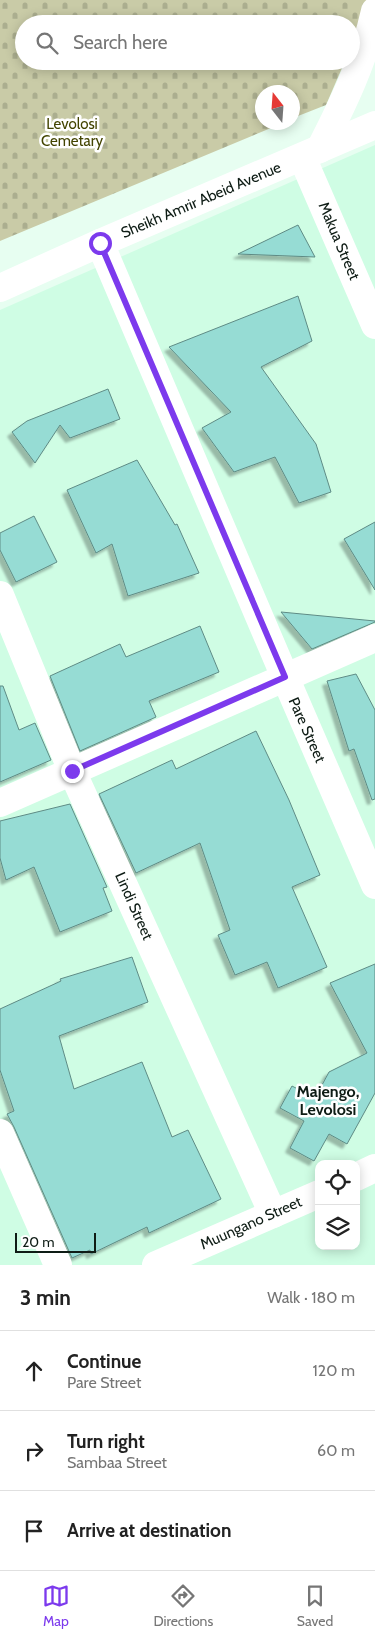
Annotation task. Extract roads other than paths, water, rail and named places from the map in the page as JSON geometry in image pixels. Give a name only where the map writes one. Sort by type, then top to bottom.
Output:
[{"type":"street","points":[[360,63],[375,11]]},
{"type":"street","points":[[311,153],[345,100],[357,70]]},
{"type":"street","name":"Sheikh Amrir Abeid Avenue","points":[[0,288],[375,125]]},
{"type":"street","name":"Makua Street","points":[[311,153],[375,325]]},
{"type":"street","name":"Pare Street","points":[[100,243],[375,884]]},
{"type":"street","name":"Lindi Street","points":[[0,595],[72,771],[273,1214]]},
{"type":"street","points":[[0,803],[375,638]]},
{"type":"street","points":[[0,1133],[58,1265]]},
{"type":"street","points":[[360,1175],[375,1168]]},
{"type":"street","name":"Muungano Street","points":[[171,1262],[315,1196]]},
{"type":"district","name":"Majengo, Levolosi","points":[[328,1100]]},
{"type":"park label","name":"Levolosi Cemetary","points":[[72,132]]}]
